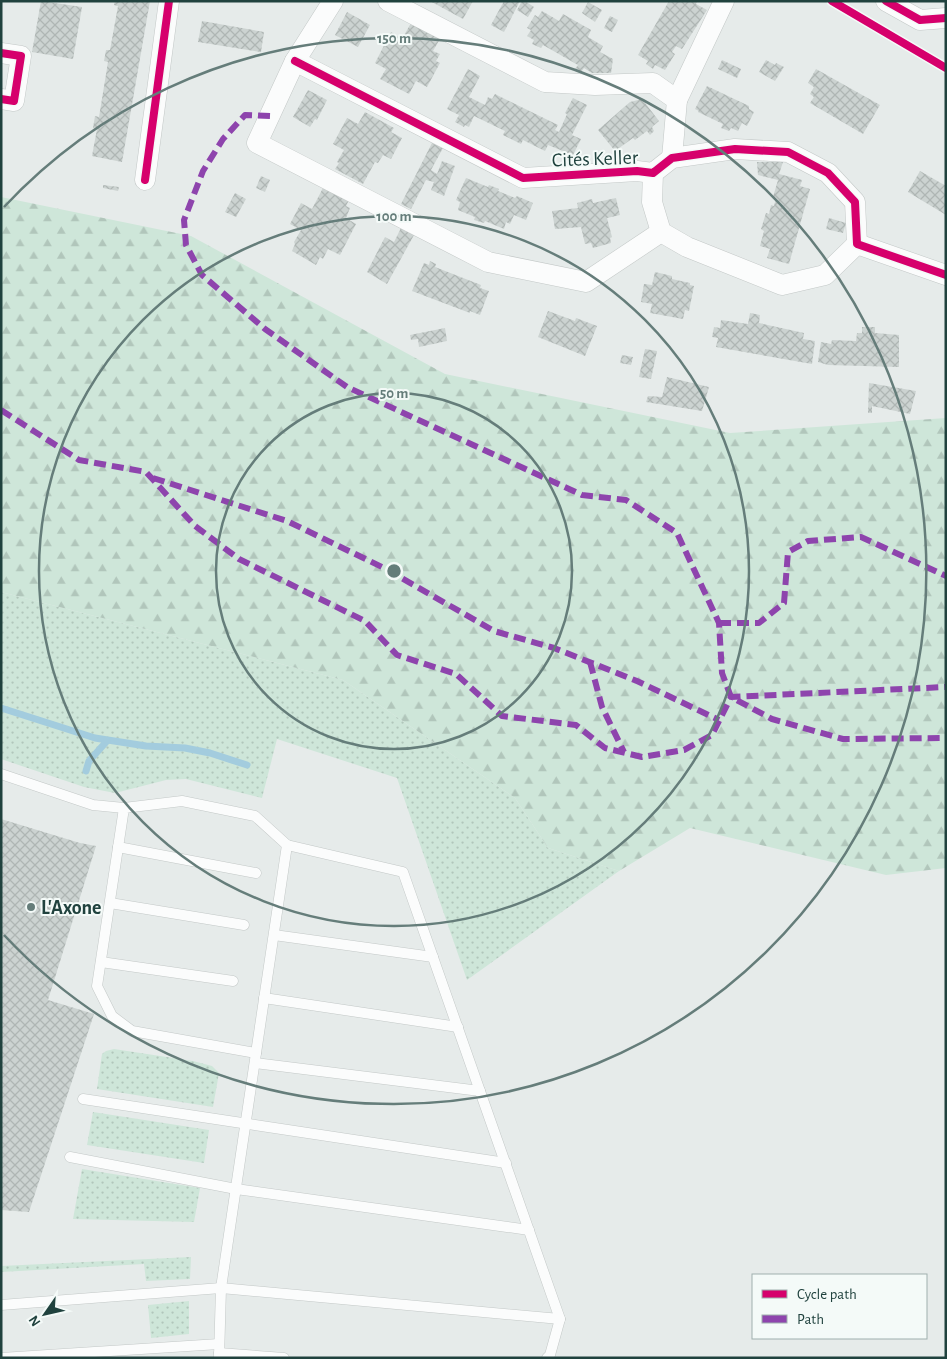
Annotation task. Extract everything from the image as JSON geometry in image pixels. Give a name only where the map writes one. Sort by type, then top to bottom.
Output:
[{"type":"street","points":[[145,180],[169,1]]},
{"type":"street","points":[[333,1],[295,61],[257,143],[488,262],[586,282],[661,232],[687,247],[782,285],[825,275],[857,244],[855,202],[828,173],[788,152],[735,149],[672,158],[677,100],[724,1]]},
{"type":"street","points":[[388,1],[545,82],[595,85],[653,84],[677,100]]},
{"type":"street","points":[[886,1],[920,20],[946,18]]},
{"type":"street","points":[[1,53],[21,56],[14,101],[1,99]]},
{"type":"street","name":"Cités Keller","points":[[295,61],[523,178],[637,171],[653,173],[672,158]]},
{"type":"street","name":"Cités Keller","points":[[653,173],[652,202],[661,232]]},
{"type":"street","points":[[857,244],[946,275]]},
{"type":"lane","points":[[1,774],[93,805],[124,808],[182,801],[255,816],[287,844],[403,872],[560,1319],[550,1355],[547,1358]]},
{"type":"lane","points":[[124,808],[97,986],[112,1016],[132,1031],[256,1058],[480,1091]]},
{"type":"lane","points":[[219,1352],[221,1288],[287,844]]},
{"type":"lane","points":[[118,847],[256,873]]},
{"type":"lane","points":[[110,903],[244,925]]},
{"type":"lane","points":[[274,935],[433,956]]},
{"type":"lane","points":[[101,962],[233,981]]},
{"type":"lane","points":[[264,998],[458,1027]]},
{"type":"lane","points":[[83,1099],[506,1163]]},
{"type":"lane","points":[[70,1157],[236,1188],[529,1230]]},
{"type":"lane","points":[[1,1305],[221,1288],[560,1319]]},
{"type":"lane","points":[[1,1358],[219,1352],[284,1358]]},
{"type":"green space","points":[[1,197],[191,236],[445,374],[730,433],[946,418],[946,868],[886,875],[690,828],[619,871],[548,848],[515,798],[343,680],[1,592]]},
{"type":"green space","points":[[1,592],[343,680],[515,798],[548,848],[619,871],[467,980],[397,778],[277,739],[262,798],[186,779],[166,780],[115,793],[84,787],[1,759]]},
{"type":"green space","points":[[114,1049],[193,1061],[212,1066],[219,1073],[213,1107],[97,1089],[102,1054]]},
{"type":"green space","points":[[93,1112],[209,1130],[204,1163],[87,1145]]},
{"type":"green space","points":[[82,1169],[200,1188],[194,1222],[73,1219]]},
{"type":"green space","points":[[191,1257],[190,1279],[146,1281],[144,1264],[1,1272],[1,1266]]},
{"type":"green space","points":[[189,1301],[189,1334],[151,1338],[148,1305]]},
{"type":"building","points":[[41,1],[82,7],[73,59],[32,52]]},
{"type":"building","points":[[115,1],[150,1],[122,162],[92,156],[97,129],[93,128],[95,116],[99,117],[108,62],[104,61],[106,50],[110,50],[118,6],[114,5]]},
{"type":"building","points":[[430,1],[473,1],[463,19]]},
{"type":"building","points":[[504,1],[520,1],[504,32],[491,25]]},
{"type":"building","points":[[522,1],[534,7],[528,17],[517,10]]},
{"type":"building","points":[[669,1],[697,1],[696,4],[707,10],[682,49],[676,46],[672,52],[675,54],[665,70],[655,65],[653,69],[646,64],[648,61],[638,55]]},
{"type":"building","points":[[588,2],[602,10],[595,22],[582,13]]},
{"type":"building","points":[[542,11],[559,21],[563,14],[591,30],[588,37],[603,46],[600,52],[613,59],[611,73],[592,73],[584,68],[581,72],[575,69],[578,65],[543,45],[541,48],[532,44],[534,40],[527,36],[531,30],[527,28],[535,15],[538,17]]},
{"type":"building","points":[[347,12],[370,25],[358,47],[335,35]]},
{"type":"building","points":[[610,16],[618,20],[612,32],[604,28]]},
{"type":"building","points":[[202,21],[264,32],[261,52],[198,42]]},
{"type":"building","points":[[411,23],[440,39],[433,51],[440,54],[436,61],[440,63],[427,87],[416,81],[409,94],[380,79],[386,69],[375,63],[391,32],[402,39]]},
{"type":"building","points":[[722,60],[741,69],[737,78],[718,69]]},
{"type":"building","points":[[766,60],[784,67],[775,81],[759,72]]},
{"type":"building","points":[[468,69],[480,76],[469,97],[485,105],[488,97],[492,99],[495,94],[558,125],[555,130],[559,132],[567,114],[565,113],[573,98],[587,105],[572,135],[581,139],[573,155],[548,145],[545,151],[523,140],[521,144],[503,135],[505,131],[474,116],[469,127],[465,125],[464,127],[455,122],[459,115],[447,109]]},
{"type":"building","points":[[816,69],[880,105],[863,134],[810,103],[814,97],[810,94],[814,87],[808,83]]},
{"type":"building","points":[[707,86],[749,106],[749,109],[754,112],[747,126],[742,123],[738,131],[731,128],[729,131],[721,128],[723,124],[695,109]]},
{"type":"building","points":[[308,90],[327,100],[317,120],[315,119],[310,127],[293,117]]},
{"type":"building","points":[[642,99],[659,121],[652,127],[654,131],[650,135],[647,131],[635,140],[633,138],[615,151],[598,130],[630,102]]},
{"type":"building","points":[[365,112],[394,128],[391,132],[402,138],[391,159],[383,155],[378,163],[375,162],[363,184],[335,169],[344,150],[333,144],[347,118],[358,124]]},
{"type":"building","points":[[432,143],[443,148],[431,170],[437,174],[442,161],[455,166],[444,196],[431,190],[434,182],[426,180],[411,209],[401,204]]},
{"type":"building","points":[[757,162],[783,162],[779,174],[802,180],[800,186],[810,189],[789,264],[767,258],[770,249],[760,246],[764,231],[761,229],[766,213],[769,214],[771,205],[774,206],[776,198],[773,197],[778,180],[758,175]]},
{"type":"building","points":[[920,171],[946,186],[946,215],[908,192]]},
{"type":"building","points":[[261,176],[270,180],[265,192],[256,188]]},
{"type":"building","points":[[466,178],[488,187],[489,185],[499,189],[498,191],[515,198],[517,196],[533,203],[526,220],[514,215],[510,224],[506,222],[504,229],[485,221],[484,223],[474,220],[475,217],[458,210],[460,202],[456,200]]},
{"type":"building","points":[[103,185],[119,187],[118,191],[103,188]]},
{"type":"building","points":[[324,186],[349,200],[346,206],[350,208],[346,218],[356,224],[340,255],[328,249],[323,259],[320,257],[316,265],[292,251],[294,242],[301,230],[290,224],[301,203],[312,209]]},
{"type":"building","points":[[235,193],[246,199],[236,217],[225,212]]},
{"type":"building","points":[[616,198],[620,215],[607,218],[612,237],[610,238],[611,243],[593,248],[591,243],[585,244],[581,227],[555,229],[552,211],[578,208],[577,203],[592,199],[593,203]]},
{"type":"building","points":[[829,218],[846,223],[843,233],[826,229]]},
{"type":"building","points":[[401,228],[414,235],[387,284],[367,272],[385,237],[394,242]]},
{"type":"building","points":[[430,261],[436,264],[435,267],[481,285],[480,288],[489,291],[480,315],[412,291],[424,263],[429,265]]},
{"type":"building","points":[[655,272],[672,276],[672,279],[690,283],[690,285],[694,286],[689,311],[685,310],[683,319],[650,313],[652,304],[641,302],[644,284],[652,285]]},
{"type":"building","points":[[548,311],[575,321],[576,318],[597,326],[585,356],[538,337]]},
{"type":"building","points":[[750,313],[760,315],[759,323],[804,333],[803,339],[815,341],[812,364],[716,347],[718,338],[712,337],[714,327],[720,328],[721,320],[748,324]]},
{"type":"building","points":[[862,327],[875,327],[875,333],[899,335],[899,367],[828,365],[818,362],[821,342],[831,344],[832,340],[856,341],[857,333],[862,333]]},
{"type":"building","points":[[445,328],[447,341],[419,347],[418,339],[411,340],[410,335]]},
{"type":"building","points":[[645,349],[657,351],[651,379],[639,377]]},
{"type":"building","points":[[622,355],[633,357],[631,365],[620,363]]},
{"type":"building","points":[[667,377],[709,387],[702,411],[646,402],[648,396],[662,397]]},
{"type":"building","points":[[869,383],[916,391],[910,414],[872,406],[872,413],[868,413]]},
{"type":"building","points":[[1,819],[96,846],[48,1000],[94,1014],[29,1212],[1,1210]]},
{"type":"waterway","points":[[1,708],[95,738],[146,746],[185,748],[210,753],[247,765]]},
{"type":"waterway","points":[[86,771],[89,761],[107,741]]},
{"type":"marked path","points":[[270,116],[245,115],[223,139],[203,171],[184,220],[186,245],[202,275],[265,329],[347,387],[582,495],[626,500],[677,533],[719,623],[722,673],[731,697],[772,719],[843,739],[946,738]]},
{"type":"marked path","points":[[1,410],[79,460],[146,472],[195,526],[239,559],[365,621],[397,655],[456,674],[502,716],[576,725],[605,748],[642,757],[684,750],[712,735],[731,697],[946,687]]},
{"type":"marked path","points":[[153,478],[287,521],[384,568],[494,631],[554,648],[637,681],[719,720]]},
{"type":"marked path","points":[[719,623],[759,623],[784,603],[788,552],[808,541],[861,537],[946,576]]},
{"type":"marked path","points":[[590,662],[602,707],[624,752]]},
{"type":"cycle path","points":[[145,180],[169,1]]},
{"type":"cycle path","points":[[832,1],[946,68]]},
{"type":"cycle path","points":[[886,1],[920,20],[946,18]]},
{"type":"cycle path","points":[[1,53],[21,56],[14,101],[1,99]]},
{"type":"cycle path","points":[[295,61],[523,178],[637,171],[653,173],[672,158],[735,149],[788,152],[828,173],[855,202],[857,244],[946,275]]},
{"type":"place","name":"L'Axone","points":[[31,907]]}]
